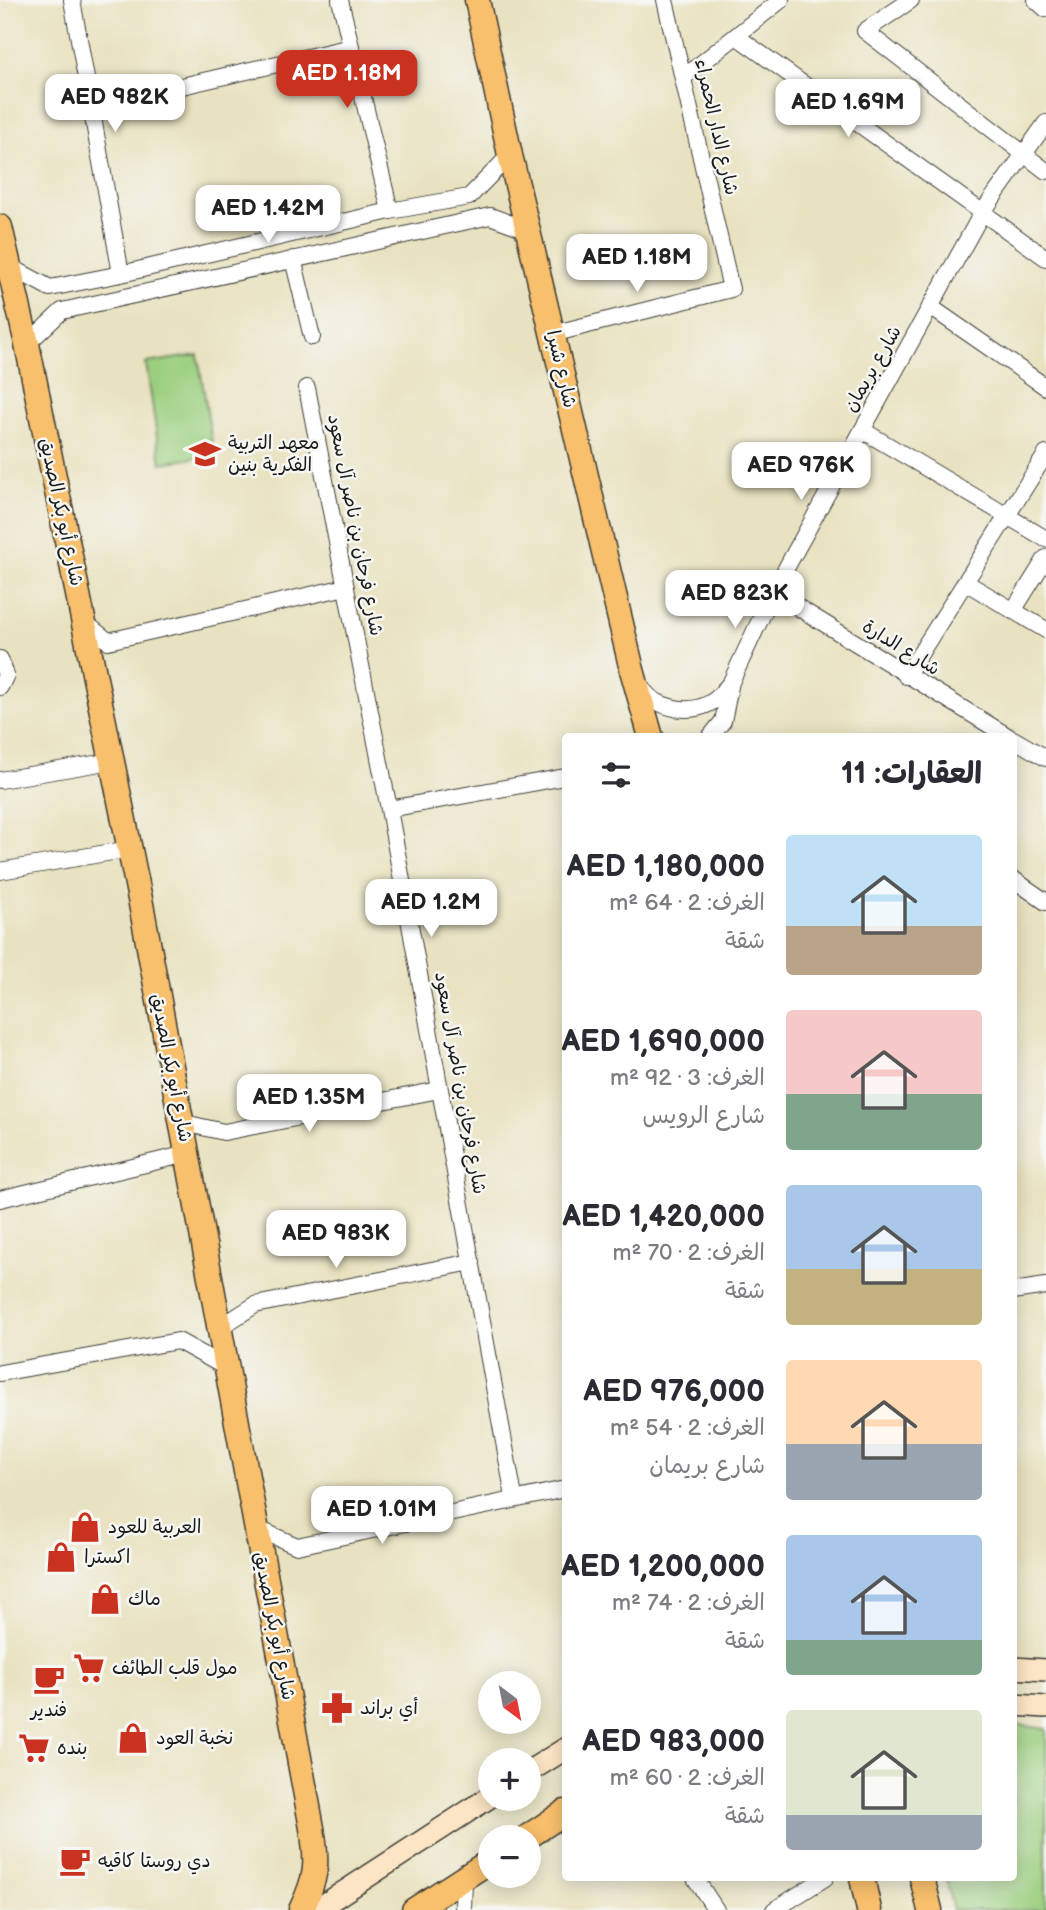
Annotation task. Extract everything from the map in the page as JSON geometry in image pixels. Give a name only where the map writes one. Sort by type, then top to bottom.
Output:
[{"type":"main road","name":"شارع شبرا","points":[[477,0],[552,334],[632,670],[650,733]]},
{"type":"main road","name":"شارع أبو بكر الصديق","points":[[2,244],[27,344],[130,849],[317,1858],[315,1881],[301,1910]]},
{"type":"main road","points":[[1017,1668],[1046,1670]]},
{"type":"main road","points":[[1017,1705],[1046,1707]]},
{"type":"main road","points":[[541,1764],[562,1750]]},
{"type":"main road","points":[[316,1910],[478,1805]]},
{"type":"main road","points":[[541,1828],[562,1814]]},
{"type":"main road","points":[[414,1910],[478,1869]]},
{"type":"main road","points":[[863,1881],[869,1910]]},
{"type":"main road","points":[[923,1881],[930,1910]]},
{"type":"street","points":[[72,0],[121,274]]},
{"type":"street","points":[[340,0],[390,211]]},
{"type":"street","name":"شارع الدار الحمراء","points":[[552,334],[731,289],[665,0]]},
{"type":"street","points":[[683,78],[781,0]]},
{"type":"street","points":[[911,0],[865,31],[1046,171]]},
{"type":"street","points":[[1036,0],[1046,9]]},
{"type":"street","points":[[736,36],[1046,258]]},
{"type":"street","points":[[91,107],[351,47]]},
{"type":"street","name":"شارع بريمان","points":[[731,682],[773,592],[982,213],[1046,123]]},
{"type":"street","points":[[2,244],[50,288],[390,211],[469,197],[510,155]]},
{"type":"street","points":[[27,344],[62,311],[490,216],[528,230]]},
{"type":"street","points":[[293,259],[312,337]]},
{"type":"street","points":[[932,308],[1046,387]]},
{"type":"street","name":"شارع فرحان بن ناصر آل سعود","points":[[307,388],[389,809],[513,1497]]},
{"type":"street","points":[[862,430],[1046,539]]},
{"type":"street","points":[[906,676],[1046,454]]},
{"type":"street","points":[[1013,611],[1046,558]]},
{"type":"street","points":[[965,582],[1046,630]]},
{"type":"street","points":[[83,621],[108,640],[346,587]]},
{"type":"street","name":"شارع الدارة","points":[[773,592],[1003,733]]},
{"type":"street","points":[[0,659],[6,675],[0,687]]},
{"type":"street","points":[[632,670],[644,692],[665,707],[690,710],[714,701],[731,682]]},
{"type":"street","points":[[713,733],[723,722],[731,682]]},
{"type":"street","name":"شارع الدارة","points":[[1017,741],[1046,758]]},
{"type":"street","points":[[0,780],[112,761]]},
{"type":"street","points":[[389,809],[562,777]]},
{"type":"street","points":[[0,872],[130,849]]},
{"type":"street","points":[[1017,882],[1046,902]]},
{"type":"street","points":[[180,1122],[224,1132],[439,1090]]},
{"type":"street","points":[[0,1199],[187,1154]]},
{"type":"street","points":[[219,1328],[255,1305],[472,1262]]},
{"type":"street","points":[[1017,1290],[1046,1286]]},
{"type":"street","points":[[0,1373],[178,1340],[227,1368]]},
{"type":"street","points":[[256,1528],[298,1546],[513,1497],[562,1489]]},
{"type":"street","points":[[463,1910],[464,1878]]},
{"type":"street","points":[[697,1881],[716,1910]]},
{"type":"street","points":[[774,1910],[820,1881]]},
{"type":"green space","points":[[198,355],[214,455],[161,463],[146,363]]},
{"type":"green space","points":[[1017,1725],[1046,1729],[1046,1910],[953,1910],[947,1881],[1017,1881]]},
{"type":"place","name":"معهد التربية الفكرية بنين","points":[[205,454]]},
{"type":"place","name":"العربية للعود","points":[[85,1527]]},
{"type":"place","name":"اكسترا","points":[[61,1557]]},
{"type":"place","name":"ماك","points":[[105,1599]]},
{"type":"place","name":"مول قلب الطائف","points":[[89,1668]]},
{"type":"place","name":"فندير","points":[[49,1679]]},
{"type":"place","name":"أي براند","points":[[337,1708]]},
{"type":"place","name":"نخبة العود","points":[[133,1738]]},
{"type":"place","name":"بنده","points":[[34,1748]]},
{"type":"place","name":"دي روستا كاقيه","points":[[75,1861]]}]
